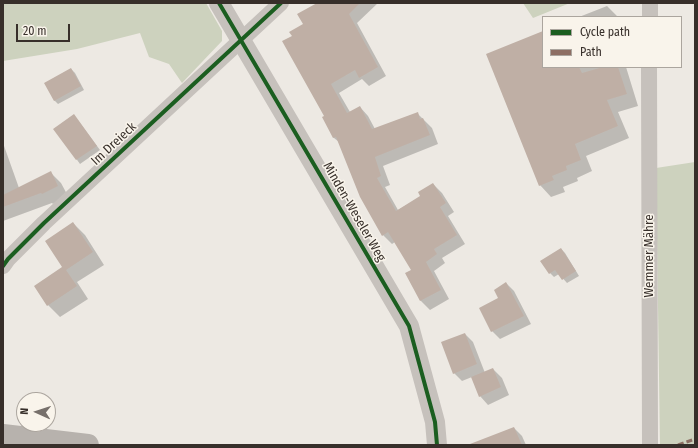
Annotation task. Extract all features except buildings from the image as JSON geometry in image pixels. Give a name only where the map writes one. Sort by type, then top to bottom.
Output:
[{"type":"main road","points":[[3,435],[88,445]]},
{"type":"street","name":"Minden-Weseler Weg","points":[[220,3],[409,326],[436,422],[437,445]]},
{"type":"street","name":"Im Dreieck","points":[[3,266],[44,222],[281,3]]},
{"type":"street","points":[[650,3],[650,16]]},
{"type":"street","name":"Wemmer Mähre","points":[[649,68],[650,445]]},
{"type":"green space","points":[[3,3],[206,3],[222,31],[222,41],[182,83],[169,64],[149,57],[140,33],[77,49],[3,61]]},
{"type":"green space","points":[[523,3],[570,3],[533,18]]},
{"type":"green space","points":[[695,162],[695,445],[660,445],[656,168]]},
{"type":"marked path","points":[[678,445],[695,439]]},
{"type":"cycle path","points":[[219,3],[409,326],[435,422],[437,445]]},
{"type":"cycle path","points":[[3,266],[8,259],[44,223],[281,3]]}]
